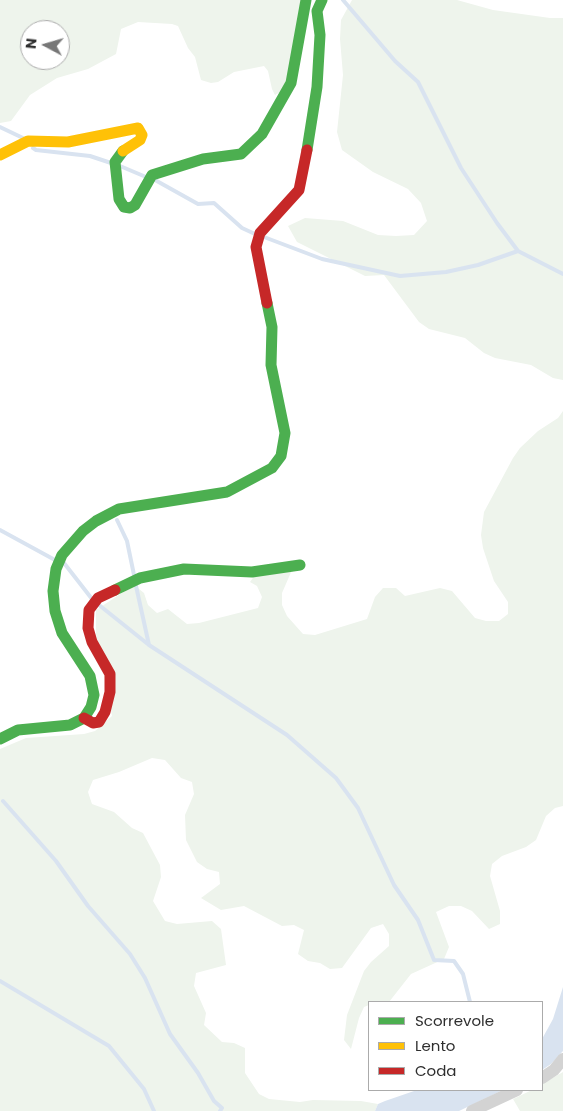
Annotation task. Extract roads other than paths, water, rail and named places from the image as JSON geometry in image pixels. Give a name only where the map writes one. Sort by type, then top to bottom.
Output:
[{"type":"main road","points":[[0,155],[31,140],[68,142],[138,128],[142,132],[140,140],[119,154],[115,162],[119,199],[124,206],[130,208],[136,205],[152,175],[202,159],[230,157],[240,154],[262,134],[291,83],[306,0]]},
{"type":"main road","points":[[0,739],[18,730],[70,725],[84,718],[91,707],[94,695],[90,676],[62,633],[55,612],[53,591],[56,569],[62,555],[83,530],[96,521],[119,510],[227,492],[272,468],[281,456],[285,433],[272,365],[272,327],[256,247],[260,233],[299,190],[304,173],[317,87],[320,35],[317,11],[322,0]]},
{"type":"main road","points":[[84,718],[93,724],[99,722],[105,712],[110,692],[110,674],[92,642],[88,628],[89,610],[98,598],[140,578],[184,569],[252,572],[300,565]]},
{"type":"street","points":[[543,1077],[554,1070],[563,1059]]},
{"type":"street","points":[[472,1111],[515,1091]]},
{"type":"waterway","points":[[343,0],[395,61],[418,82],[461,168],[518,251],[563,274]]},
{"type":"waterway","points":[[0,127],[23,138]]},
{"type":"waterway","points":[[33,148],[36,150],[90,156],[111,163]]},
{"type":"waterway","points":[[120,166],[146,177]]},
{"type":"waterway","points":[[155,180],[198,204],[214,203],[242,228],[255,234]]},
{"type":"waterway","points":[[264,237],[322,259],[400,276],[446,272],[478,265],[518,251]]},
{"type":"waterway","points":[[117,520],[127,541],[134,575]]},
{"type":"waterway","points":[[0,530],[55,560]]},
{"type":"waterway","points":[[64,563],[92,599]]},
{"type":"waterway","points":[[136,586],[149,645]]},
{"type":"waterway","points":[[99,605],[149,645],[287,735],[336,778],[358,808],[394,885],[418,920],[434,960],[454,961],[463,974],[470,1001]]},
{"type":"waterway","points":[[3,801],[56,861],[88,906],[130,954],[145,978],[170,1034],[198,1073],[214,1101],[222,1108],[220,1111]]},
{"type":"waterway","points":[[0,981],[109,1046],[144,1089],[154,1111]]}]
